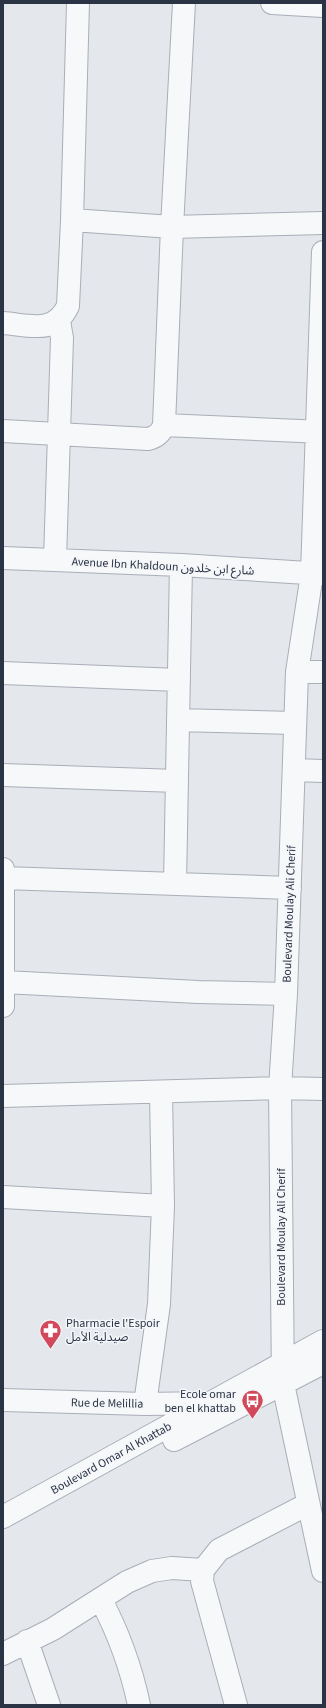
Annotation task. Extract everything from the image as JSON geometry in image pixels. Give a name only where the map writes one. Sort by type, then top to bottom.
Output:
[{"type":"street","points":[[3,323],[43,326],[52,325],[59,321],[68,306],[78,3]]},
{"type":"street","points":[[3,431],[148,439],[159,435],[164,425],[172,227],[184,3]]},
{"type":"street","points":[[272,3],[323,6]]},
{"type":"street","points":[[72,220],[172,227],[323,223]]},
{"type":"street","name":"Boulevard Moulay Ali Cherif","points":[[321,1558],[308,1504],[282,1374],[280,1088],[286,994],[297,672],[317,574],[323,252]]},
{"type":"street","points":[[55,560],[62,338],[59,321]]},
{"type":"street","points":[[164,425],[320,432]]},
{"type":"street","name":"Avenue Ibn Khaldoun شارع ابن خلدون","points":[[3,558],[181,565],[317,574]]},
{"type":"street","points":[[175,884],[181,565]]},
{"type":"street","points":[[297,672],[323,672]]},
{"type":"street","points":[[3,673],[179,680]]},
{"type":"street","points":[[178,720],[295,723]]},
{"type":"street","points":[[294,770],[323,771]]},
{"type":"street","points":[[3,775],[177,781]]},
{"type":"street","points":[[3,1006],[4,874],[175,884],[290,888]]},
{"type":"street","points":[[4,982],[198,992],[286,994]]},
{"type":"street","points":[[3,1096],[280,1088],[323,1089]]},
{"type":"street","points":[[145,1404],[159,1304],[163,1206],[161,1092]]},
{"type":"street","points":[[3,1197],[163,1206]]},
{"type":"street","name":"Boulevard Omar Al Khattab","points":[[3,1533],[282,1374],[323,1341]]},
{"type":"street","name":"Boulevard Omar Al Khattab","points":[[3,1518],[212,1403],[282,1374],[323,1363]]},
{"type":"street","name":"Rue de Melillia","points":[[3,1400],[145,1404],[212,1403]]},
{"type":"street","points":[[236,1705],[202,1581],[203,1570],[220,1550],[308,1504]]},
{"type":"street","points":[[3,1654],[52,1629],[101,1600],[127,1582],[152,1571],[172,1568],[203,1570]]},
{"type":"street","points":[[101,1600],[115,1626],[132,1673],[139,1705]]},
{"type":"street","points":[[27,1641],[49,1705]]},
{"type":"place","name":"Pharmacie l'Espoir صيدلية الأمل","points":[[51,1350]]},
{"type":"place","name":"Ecole omar ben el khattab","points":[[252,1420]]}]
